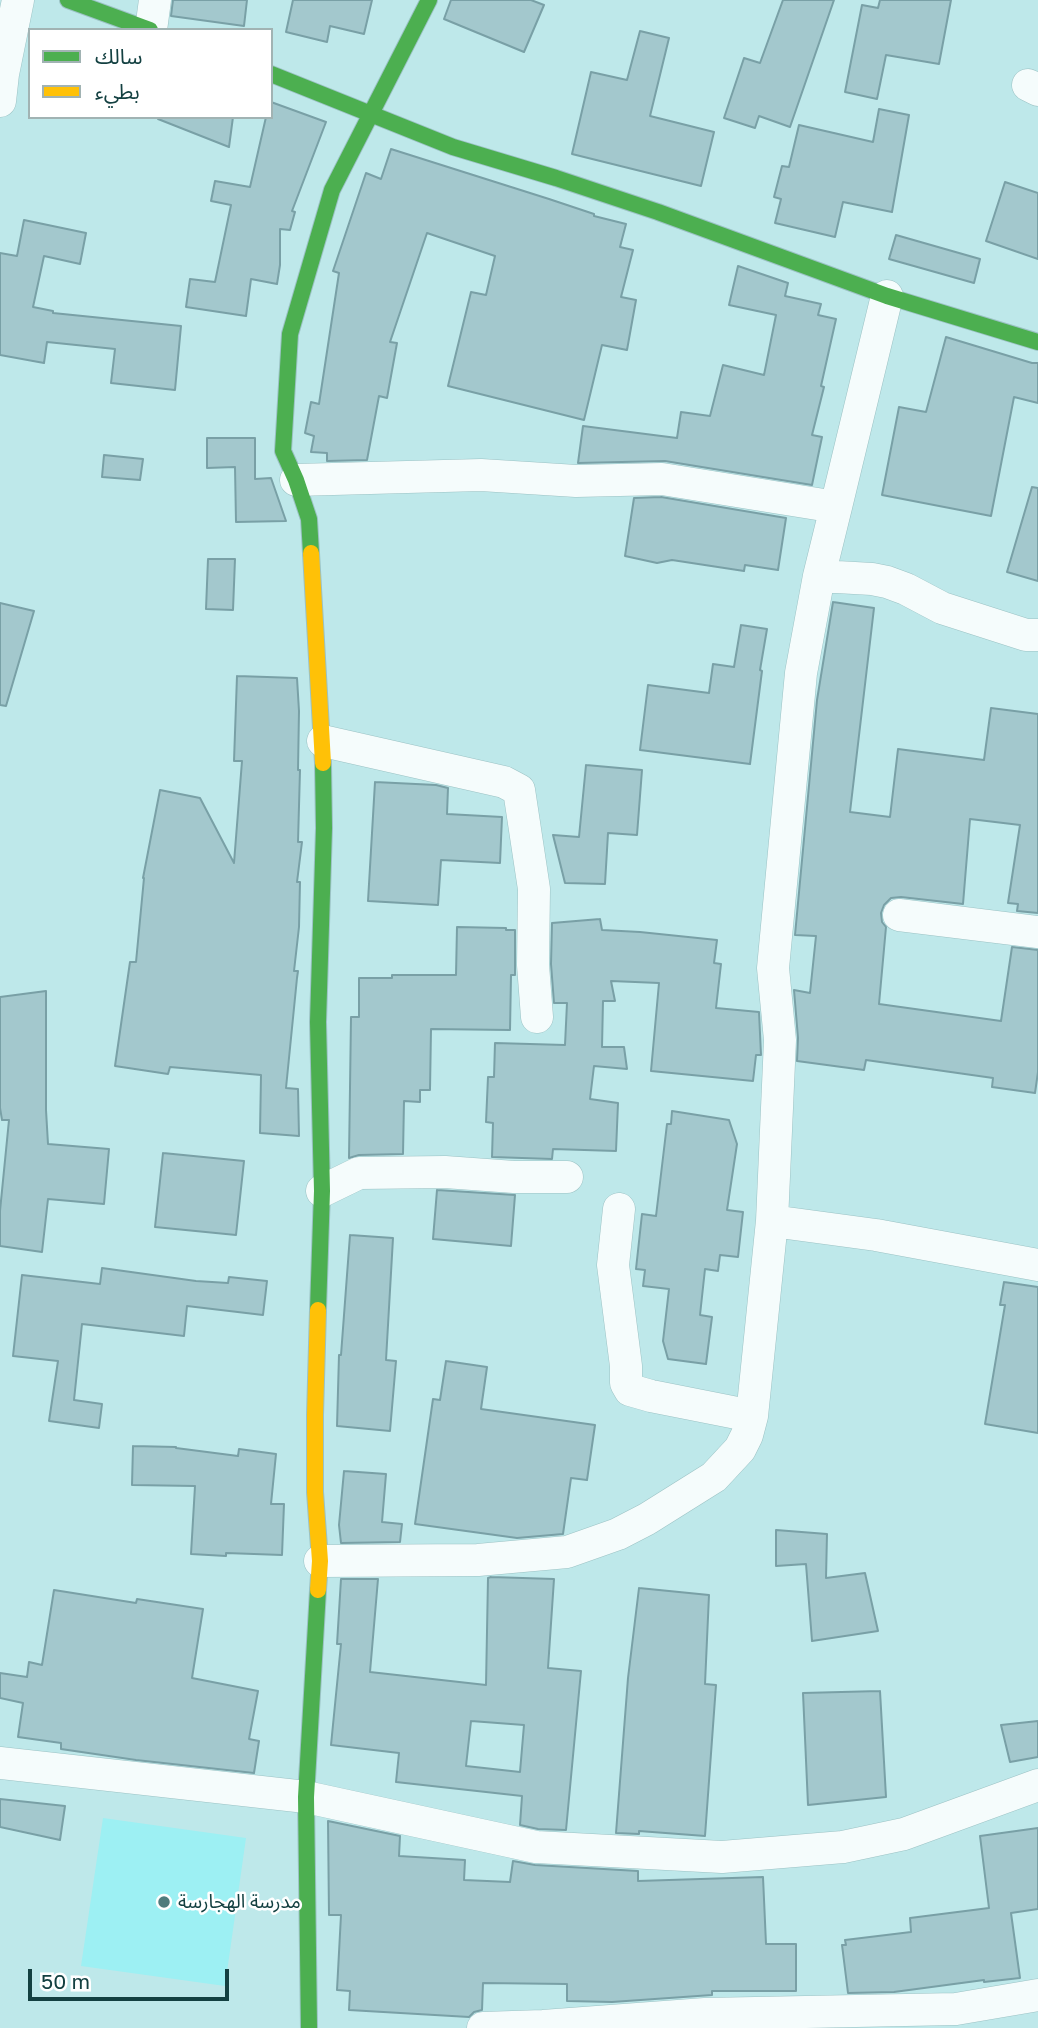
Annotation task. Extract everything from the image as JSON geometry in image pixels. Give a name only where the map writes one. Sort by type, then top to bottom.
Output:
[{"type":"street","points":[[0,101],[18,0]]},
{"type":"street","points":[[68,0],[145,28]]},
{"type":"street","points":[[151,28],[155,0]]},
{"type":"street","points":[[309,2028],[306,1797],[320,1561],[314,1492],[322,1191],[318,1022],[324,828],[323,741],[309,519],[283,451],[290,334],[332,190],[429,0]]},
{"type":"street","points":[[273,75],[453,147],[658,212],[887,296],[1038,342]]},
{"type":"street","points":[[320,1561],[478,1560],[567,1552],[596,1543],[647,1519],[714,1477],[740,1450],[747,1435],[752,1416],[772,1221],[780,1040],[773,968],[801,673],[819,576],[887,296]]},
{"type":"street","points":[[296,480],[481,475],[576,481],[662,479],[836,507]]},
{"type":"street","points":[[819,576],[887,582],[942,608],[1026,635],[1038,635]]},
{"type":"street","points":[[323,741],[505,782],[519,790],[534,890],[533,965],[537,1017]]},
{"type":"street","points":[[899,915],[1038,932]]},
{"type":"street","points":[[322,1191],[359,1173],[445,1172],[514,1177],[567,1177]]},
{"type":"street","points":[[619,1209],[613,1265],[626,1383],[630,1390],[752,1416]]},
{"type":"street","points":[[772,1221],[876,1235],[1038,1265]]},
{"type":"street","points":[[0,1763],[306,1797],[536,1847],[722,1857],[843,1847],[904,1834],[1038,1785]]},
{"type":"street","points":[[483,2028],[956,2009],[1038,1995]]},
{"type":"shaded area","name":"مدرسة الهجارسة","points":[[103,1818],[246,1838],[225,1986],[81,1966]]},
{"type":"building","points":[[173,0],[247,0],[244,26],[171,16]]},
{"type":"building","points":[[293,0],[372,0],[364,34],[330,26],[327,42],[286,32]]},
{"type":"building","points":[[451,0],[531,0],[544,5],[524,52],[444,19]]},
{"type":"building","points":[[783,0],[834,0],[790,127],[759,116],[755,128],[724,118],[744,58],[760,63]]},
{"type":"building","points":[[880,0],[951,0],[939,64],[886,55],[877,99],[845,92],[862,5],[878,8]]},
{"type":"building","points":[[640,31],[669,38],[650,116],[714,132],[701,186],[572,154],[591,72],[627,80]]},
{"type":"building","points":[[273,103],[326,122],[292,211],[295,212],[290,230],[280,229],[277,284],[251,279],[246,316],[186,307],[190,279],[215,282],[231,205],[211,201],[215,181],[250,187],[266,119],[273,119]]},
{"type":"building","points":[[879,109],[909,115],[892,212],[843,202],[835,237],[775,223],[781,199],[774,197],[782,166],[789,167],[799,125],[873,142]]},
{"type":"building","points":[[158,119],[233,119],[229,147]]},
{"type":"building","points":[[391,149],[594,216],[626,224],[620,247],[633,250],[621,297],[636,300],[627,350],[602,345],[584,420],[448,386],[471,292],[486,295],[495,256],[427,233],[390,342],[397,343],[387,398],[379,396],[367,460],[327,461],[327,453],[311,452],[314,436],[305,433],[311,402],[319,404],[339,273],[333,271],[366,173],[381,179]]},
{"type":"building","points":[[1005,182],[1038,193],[1038,259],[986,241]]},
{"type":"building","points":[[24,220],[86,233],[80,264],[44,256],[33,307],[53,313],[181,326],[175,390],[111,383],[115,349],[47,342],[44,363],[0,355],[0,253],[17,256]]},
{"type":"building","points":[[896,235],[980,259],[974,283],[889,259]]},
{"type":"building","points":[[738,266],[788,283],[785,296],[821,304],[818,315],[836,319],[812,435],[822,437],[812,485],[665,461],[578,463],[583,426],[677,438],[681,412],[710,416],[723,365],[764,375],[776,315],[729,305]]},
{"type":"building","points":[[946,337],[1038,363],[1038,403],[1014,397],[991,516],[882,495],[899,407],[926,412]]},
{"type":"building","points":[[207,438],[255,438],[255,479],[271,478],[286,521],[236,522],[235,467],[207,468]]},
{"type":"building","points":[[104,455],[143,459],[140,480],[102,477]]},
{"type":"building","points":[[1032,487],[1038,488],[1038,581],[1007,572]]},
{"type":"building","points":[[661,497],[786,518],[778,570],[745,565],[744,571],[672,560],[657,563],[625,556],[634,498]]},
{"type":"building","points":[[208,559],[235,559],[233,610],[206,609]]},
{"type":"building","points":[[833,602],[874,608],[850,812],[890,817],[898,749],[984,760],[991,708],[1038,714],[1038,913],[1017,911],[1018,904],[1008,903],[1020,825],[970,819],[963,904],[901,897],[891,898],[884,905],[881,913],[886,927],[879,1004],[1001,1021],[1012,947],[1038,950],[1038,1072],[1035,1093],[992,1087],[993,1078],[866,1060],[864,1070],[797,1061],[794,990],[810,993],[816,936],[795,935],[817,700]]},
{"type":"building","points":[[0,603],[34,611],[6,706],[0,705]]},
{"type":"building","points":[[741,625],[767,629],[750,764],[640,750],[648,685],[709,693],[713,664],[734,667]]},
{"type":"building","points":[[237,676],[297,678],[300,770],[298,842],[302,842],[297,882],[300,882],[299,927],[294,971],[298,971],[286,1088],[298,1089],[299,1136],[260,1133],[261,1075],[170,1067],[168,1074],[115,1066],[130,962],[136,962],[143,878],[160,790],[200,798],[234,863],[242,761],[234,761]]},
{"type":"building","points":[[586,765],[642,770],[637,835],[608,833],[605,884],[565,883],[553,835],[579,837]]},
{"type":"building","points":[[375,782],[448,788],[447,814],[502,817],[500,863],[441,860],[438,905],[368,901]]},
{"type":"building","points":[[600,919],[602,930],[717,940],[714,963],[721,964],[716,1008],[759,1012],[761,1055],[756,1055],[753,1081],[651,1071],[659,983],[611,981],[615,1001],[603,1001],[602,1047],[624,1047],[627,1069],[594,1066],[590,1099],[618,1103],[616,1151],[553,1149],[552,1159],[492,1157],[493,1123],[486,1122],[488,1077],[494,1077],[495,1043],[565,1045],[567,1003],[554,1003],[552,923]]},
{"type":"building","points":[[457,927],[515,930],[515,975],[511,975],[510,1030],[431,1029],[430,1090],[420,1090],[420,1102],[404,1101],[403,1154],[359,1155],[349,1158],[351,1017],[359,1017],[359,978],[456,975]]},
{"type":"building","points":[[46,991],[48,1144],[109,1149],[104,1204],[48,1199],[42,1252],[0,1246],[0,1211],[9,1120],[2,1120],[0,1108],[0,997]]},
{"type":"building","points":[[672,1111],[729,1120],[737,1144],[727,1210],[743,1212],[738,1257],[720,1255],[718,1271],[705,1269],[700,1315],[712,1317],[706,1364],[668,1359],[663,1341],[669,1289],[643,1286],[645,1270],[636,1269],[642,1214],[656,1216],[667,1124],[671,1124]]},
{"type":"building","points":[[163,1153],[244,1161],[236,1235],[155,1227]]},
{"type":"building","points":[[437,1190],[515,1195],[511,1246],[433,1239]]},
{"type":"building","points":[[350,1235],[393,1238],[386,1360],[396,1361],[390,1431],[337,1426],[339,1355]]},
{"type":"building","points":[[102,1268],[196,1281],[228,1283],[229,1277],[267,1281],[263,1315],[187,1306],[184,1336],[82,1324],[74,1400],[102,1404],[99,1428],[49,1421],[58,1361],[13,1356],[22,1275],[100,1284]]},
{"type":"building","points":[[1004,1282],[1038,1287],[1038,1433],[985,1424],[1005,1305],[1000,1305]]},
{"type":"building","points":[[446,1361],[487,1367],[481,1409],[595,1425],[587,1480],[571,1478],[563,1534],[517,1538],[415,1524],[433,1399],[440,1400]]},
{"type":"building","points":[[133,1446],[176,1447],[238,1456],[239,1449],[276,1454],[271,1504],[284,1504],[282,1555],[191,1554],[195,1486],[132,1485]]},
{"type":"building","points":[[344,1471],[386,1474],[382,1522],[402,1524],[400,1542],[341,1543],[339,1525]]},
{"type":"building","points":[[776,1530],[827,1534],[826,1578],[865,1573],[878,1631],[812,1641],[806,1564],[776,1566]]},
{"type":"building","points":[[488,1578],[554,1579],[548,1668],[581,1671],[566,1830],[520,1825],[522,1796],[396,1782],[399,1753],[331,1745],[341,1644],[337,1644],[341,1579],[378,1579],[370,1672],[486,1685]],"holes":[[[471,1721],[524,1725],[520,1772],[466,1766]]]},
{"type":"building","points":[[639,1588],[709,1595],[705,1684],[716,1685],[705,1836],[639,1831],[639,1834],[616,1833],[628,1678]]},
{"type":"building","points":[[54,1590],[136,1603],[137,1599],[203,1609],[192,1678],[258,1691],[249,1739],[259,1741],[254,1773],[61,1749],[61,1743],[18,1737],[23,1703],[0,1698],[0,1673],[27,1677],[29,1662],[42,1665]]},
{"type":"building","points":[[880,1691],[886,1797],[808,1805],[803,1693]]},
{"type":"building","points":[[1038,1721],[1038,1757],[1010,1762],[1001,1725]]},
{"type":"building","points":[[0,1799],[65,1806],[60,1840],[0,1827]]},
{"type":"building","points":[[328,1821],[400,1836],[399,1856],[465,1860],[464,1880],[510,1882],[513,1861],[535,1865],[638,1871],[638,1881],[763,1877],[766,1944],[796,1944],[796,1991],[712,1991],[712,1995],[612,2002],[567,2001],[567,1984],[483,1983],[482,2010],[469,2017],[349,2010],[350,1991],[337,1990],[341,1915],[329,1915]]},
{"type":"building","points":[[1038,1828],[1038,1909],[1011,1913],[1020,1978],[894,1992],[848,1993],[842,1945],[846,1945],[845,1940],[911,1932],[910,1918],[989,1908],[980,1836]]},
{"type":"traffic: fast","points":[[68,0],[145,28]]},
{"type":"traffic: fast","points":[[311,553],[309,519],[283,451],[290,334],[332,190],[429,0]]},
{"type":"traffic: fast","points":[[273,75],[453,147],[658,212],[887,296],[1038,342]]},
{"type":"traffic: fast","points":[[318,1310],[322,1191],[318,1022],[324,828],[323,763]]},
{"type":"traffic: fast","points":[[309,2028],[306,1797],[318,1590]]},
{"type":"traffic: slow","points":[[311,553],[323,763]]},
{"type":"traffic: slow","points":[[318,1310],[315,1492],[320,1561],[318,1590]]},
{"type":"place","name":"مدرسة الهجارسة","points":[[164,1902]]}]
